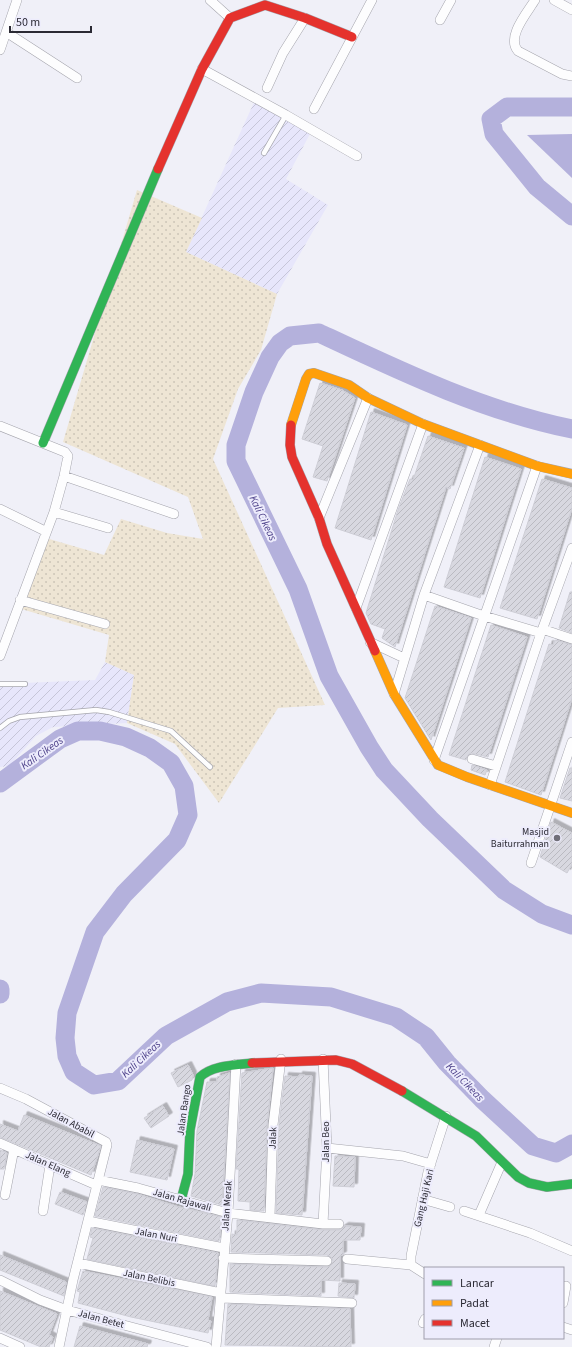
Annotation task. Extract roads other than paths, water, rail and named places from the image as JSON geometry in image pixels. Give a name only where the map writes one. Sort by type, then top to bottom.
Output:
[{"type":"street","points":[[0,50],[17,0]]},
{"type":"street","points":[[210,0],[230,18]]},
{"type":"street","points":[[314,109],[372,0]]},
{"type":"street","points":[[440,20],[451,0]]},
{"type":"street","points":[[535,0],[518,28],[513,40],[514,46],[518,51],[562,74],[572,76]]},
{"type":"street","points":[[554,0],[572,10]]},
{"type":"street","points":[[43,443],[153,181],[202,69],[230,18],[265,5],[305,18],[352,37]]},
{"type":"street","points":[[267,88],[283,53],[305,18]]},
{"type":"street","points":[[6,32],[77,78]]},
{"type":"street","points":[[202,69],[357,156]]},
{"type":"street","points":[[572,474],[536,466],[423,424],[368,398],[348,385],[314,373],[309,374],[306,378],[291,426],[290,446],[296,469],[319,518],[327,544],[394,694],[434,760],[443,768],[572,812]]},
{"type":"street","points":[[319,518],[368,398]]},
{"type":"street","points":[[356,608],[423,424]]},
{"type":"street","points":[[0,426],[68,454],[64,476],[54,512],[45,531],[0,656]]},
{"type":"street","points":[[394,694],[424,595],[480,445]]},
{"type":"street","points":[[434,760],[536,466]]},
{"type":"street","points":[[64,476],[174,514]]},
{"type":"street","points":[[0,509],[45,531]]},
{"type":"street","points":[[54,512],[108,528]]},
{"type":"street","points":[[490,785],[541,633],[572,548]]},
{"type":"street","points":[[424,595],[484,616],[541,633],[545,630],[572,639]]},
{"type":"street","points":[[20,600],[105,624]]},
{"type":"street","points":[[370,642],[404,658]]},
{"type":"street","points":[[531,862],[572,742]]},
{"type":"street","points":[[472,759],[496,766]]},
{"type":"street","name":"Jalan Bango","points":[[181,1200],[188,1174],[190,1130],[200,1077],[204,1073],[236,1064],[281,1059],[323,1059],[336,1060],[352,1064],[446,1116],[476,1136],[518,1177],[547,1187],[572,1184]]},
{"type":"street","name":"Jalak","points":[[270,1216],[273,1125],[281,1059]]},
{"type":"street","name":"Jalan Beo","points":[[323,1059],[326,1148],[323,1224]]},
{"type":"street","name":"Jalan Merak","points":[[216,1347],[228,1213],[236,1064]]},
{"type":"street","name":"Jalan Ababil","points":[[0,1088],[26,1099],[106,1142],[107,1145],[97,1183]]},
{"type":"street","name":"Gang Haji Kari","points":[[412,1265],[411,1256],[422,1199],[446,1116]]},
{"type":"street","name":"Jalan Elang","points":[[0,1143],[50,1165],[97,1183]]},
{"type":"street","points":[[326,1148],[403,1156],[431,1164]]},
{"type":"street","points":[[5,1195],[14,1149]]},
{"type":"street","points":[[479,1215],[502,1162]]},
{"type":"street","points":[[43,1211],[50,1165]]},
{"type":"street","points":[[58,1347],[97,1183]]},
{"type":"street","name":"Jalan Rajawali","points":[[97,1183],[138,1188],[228,1213],[270,1216],[323,1224],[339,1224]]},
{"type":"street","points":[[422,1199],[450,1207]]},
{"type":"street","points":[[464,1211],[530,1233],[572,1251]]},
{"type":"street","name":"Jalan Nuri","points":[[88,1221],[224,1248]]},
{"type":"street","points":[[223,1258],[327,1261]]},
{"type":"street","points":[[347,1259],[412,1265],[424,1273]]},
{"type":"street","name":"Jalan Belibis","points":[[78,1263],[221,1295],[352,1303]]},
{"type":"street","name":"Jalan Betet","points":[[0,1280],[40,1300],[67,1310],[207,1347]]},
{"type":"street","points":[[564,1297],[566,1286]]},
{"type":"street","points":[[0,1338],[20,1347]]},
{"type":"lane","points":[[264,152],[286,115]]},
{"type":"lane","points":[[0,684],[25,684]]},
{"type":"lane","points":[[0,728],[9,721],[20,717],[102,711],[171,731],[210,767]]},
{"type":"water","points":[[572,134],[572,178],[527,135]]},
{"type":"waterway","points":[[572,107],[507,107],[491,119],[494,134],[537,187],[572,216]]},
{"type":"waterway","name":"Kali Cikeas","points":[[572,429],[506,412],[474,401],[380,362],[319,333],[290,336],[280,343],[270,357],[254,392],[236,445],[236,461],[298,589],[329,676],[369,747],[384,770],[430,819],[504,890],[542,914],[572,925]]},
{"type":"waterway","name":"Kali Cikeas","points":[[0,783],[60,739],[78,731],[100,731],[126,737],[150,748],[171,763],[184,786],[188,815],[177,840],[124,894],[95,932],[67,1013],[65,1038],[67,1056],[74,1072],[94,1085],[118,1081],[166,1036],[227,1002],[261,993],[331,997],[396,1017],[426,1037],[447,1063],[482,1099],[533,1146],[556,1153],[572,1144]]},
{"type":"waterway","name":"Kali Cikeas","points":[[0,989],[0,994]]},
{"type":"place","name":"Masjid Baiturrahman","points":[[557,838]]}]
